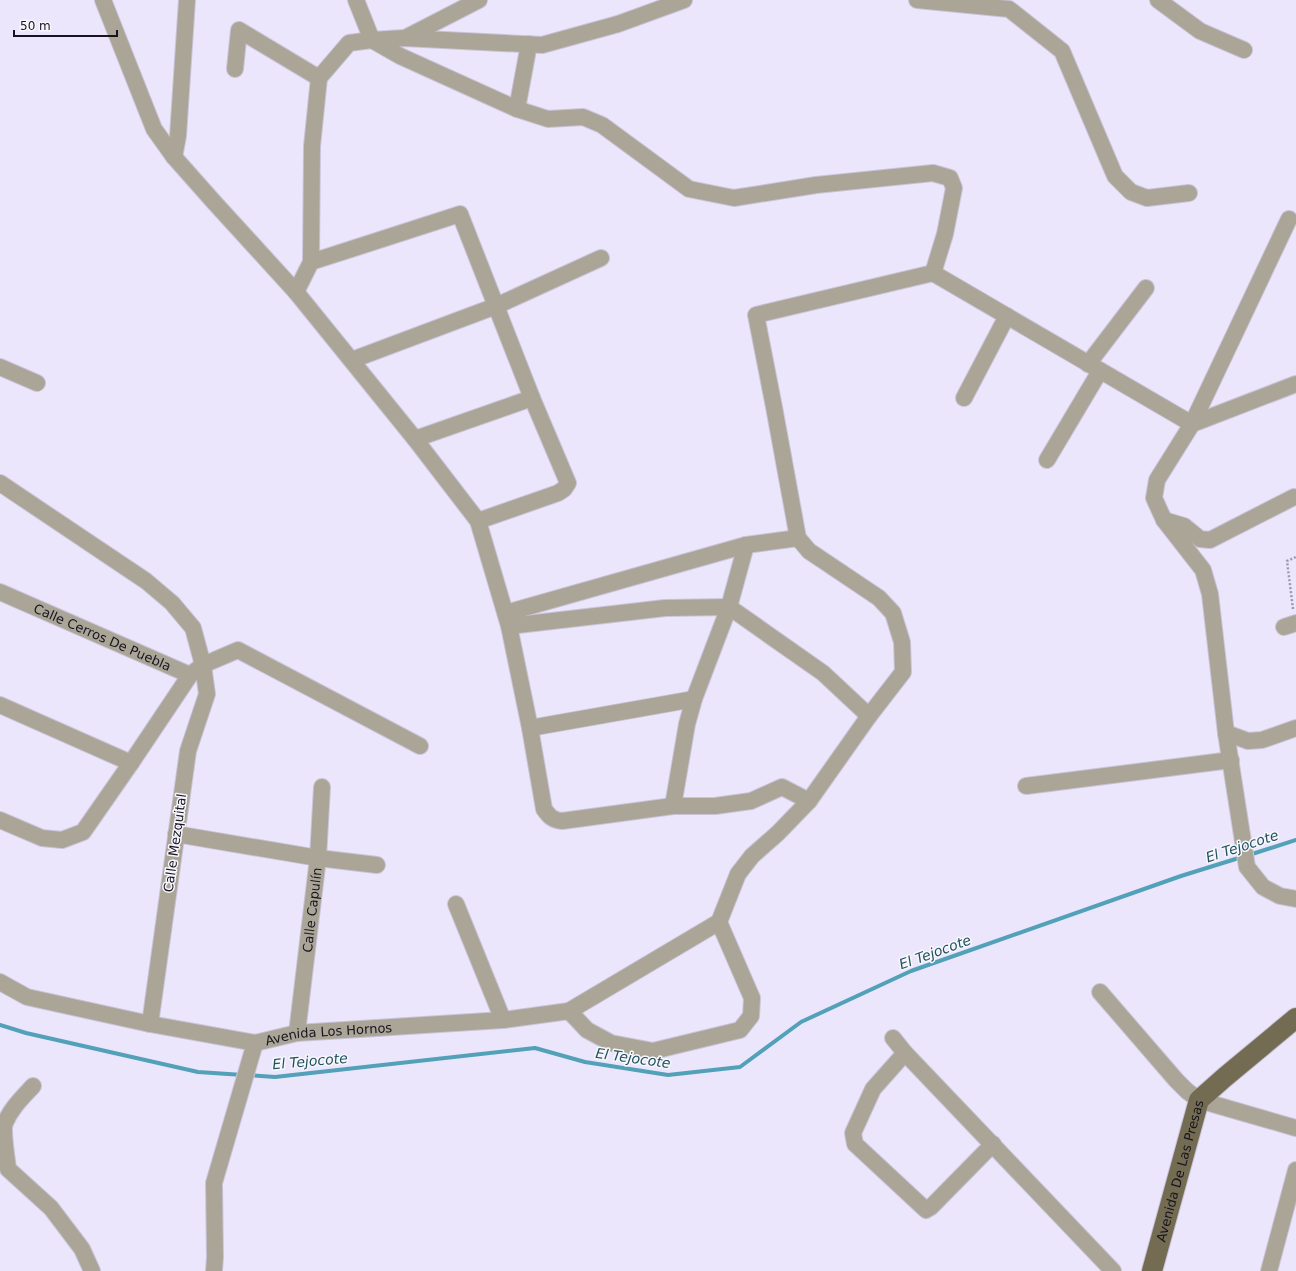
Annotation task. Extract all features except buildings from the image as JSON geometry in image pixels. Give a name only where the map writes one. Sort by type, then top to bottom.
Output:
[{"type":"main road","name":"Avenida De Las Presas","points":[[1152,1271],[1199,1100],[1225,1076],[1296,1018]]},
{"type":"street","points":[[103,0],[154,129],[174,157],[212,201],[296,292],[415,439],[478,521],[507,619],[530,728],[544,809],[550,817],[555,821],[562,821],[673,806],[715,806],[751,800],[782,787],[809,802]]},
{"type":"street","points":[[174,157],[178,136],[187,0]]},
{"type":"street","points":[[356,0],[372,40],[400,56],[516,109],[548,119],[583,117],[602,124],[689,189],[734,198],[816,185],[933,173],[950,178],[954,188],[945,234],[933,273]]},
{"type":"street","points":[[404,38],[479,0]]},
{"type":"street","points":[[296,292],[311,262],[312,146],[319,78],[349,43],[404,38],[542,45],[618,24],[684,0]]},
{"type":"street","points":[[917,0],[1009,9],[1062,51],[1115,176],[1130,192],[1147,198],[1189,193]]},
{"type":"street","points":[[1158,0],[1200,31],[1244,50]]},
{"type":"street","points":[[235,69],[239,30],[319,78]]},
{"type":"street","points":[[516,109],[528,44]]},
{"type":"street","points":[[311,262],[460,214],[532,398],[568,483],[564,489],[558,493],[478,521]]},
{"type":"street","points":[[1289,218],[1192,424],[1157,480],[1154,498],[1164,520],[1203,570],[1210,594],[1226,733],[1247,865],[1263,887],[1280,896],[1296,899]]},
{"type":"street","points":[[352,360],[496,306],[601,258]]},
{"type":"street","points":[[719,922],[752,998],[751,1016],[740,1030],[653,1051],[611,1043],[587,1030],[569,1011],[719,922],[738,874],[752,856],[809,802],[869,716],[903,672],[902,642],[893,613],[879,598],[809,551],[798,538],[756,315],[933,273],[1192,424]]},
{"type":"street","points":[[1048,460],[1094,368],[1146,288]]},
{"type":"street","points":[[964,398],[1007,316]]},
{"type":"street","points":[[0,367],[37,383]]},
{"type":"street","points":[[1192,424],[1296,384]]},
{"type":"street","points":[[415,439],[532,398]]},
{"type":"street","name":"Calle Mezquital","points":[[0,483],[146,581],[172,603],[193,628],[203,665],[207,694],[188,751],[150,1024]]},
{"type":"street","points":[[1164,520],[1184,526],[1200,539],[1210,540],[1294,497]]},
{"type":"street","points":[[507,619],[746,545],[798,538]]},
{"type":"street","points":[[673,806],[687,724],[694,698],[728,607],[746,545]]},
{"type":"street","name":"Calle Cerros De Puebla","points":[[0,592],[190,675]]},
{"type":"street","points":[[507,619],[665,608],[728,607],[822,674],[869,716]]},
{"type":"street","points":[[0,820],[42,838],[62,840],[82,832],[131,763],[190,675],[203,665],[238,650],[420,746]]},
{"type":"street","points":[[530,728],[694,698]]},
{"type":"street","points":[[0,705],[131,763]]},
{"type":"street","points":[[1226,733],[1248,741],[1262,740],[1296,728]]},
{"type":"street","points":[[1026,786],[1230,760]]},
{"type":"street","name":"Calle Capulín","points":[[297,1033],[318,858],[322,787]]},
{"type":"street","points":[[176,834],[318,858],[377,865]]},
{"type":"street","points":[[456,904],[504,1020]]},
{"type":"street","name":"Avenida Los Hornos","points":[[0,982],[27,997],[150,1024],[255,1044],[297,1033],[504,1020],[569,1011]]},
{"type":"street","points":[[1100,992],[1176,1080],[1199,1100],[1296,1128]]},
{"type":"street","points":[[893,1038],[905,1053],[1113,1271]]},
{"type":"street","points":[[214,1271],[216,1257],[214,1183],[255,1044]]},
{"type":"street","points":[[905,1053],[873,1090],[853,1133],[855,1144],[926,1210],[993,1144]]},
{"type":"street","points":[[33,1086],[16,1104],[4,1124],[8,1169],[51,1208],[82,1249],[92,1271]]},
{"type":"street","points":[[1269,1271],[1296,1170]]},
{"type":"path","points":[[1292,624],[1286,561],[1296,557]]},
{"type":"waterway","name":"El Tejocote","points":[[1249,855],[1296,840]]},
{"type":"waterway","name":"El Tejocote","points":[[249,1075],[275,1077],[535,1048],[585,1062],[668,1075],[740,1067],[801,1022],[911,971],[1181,876],[1242,857]]},
{"type":"waterway","name":"El Tejocote","points":[[0,1025],[26,1033],[198,1072],[243,1075]]}]
